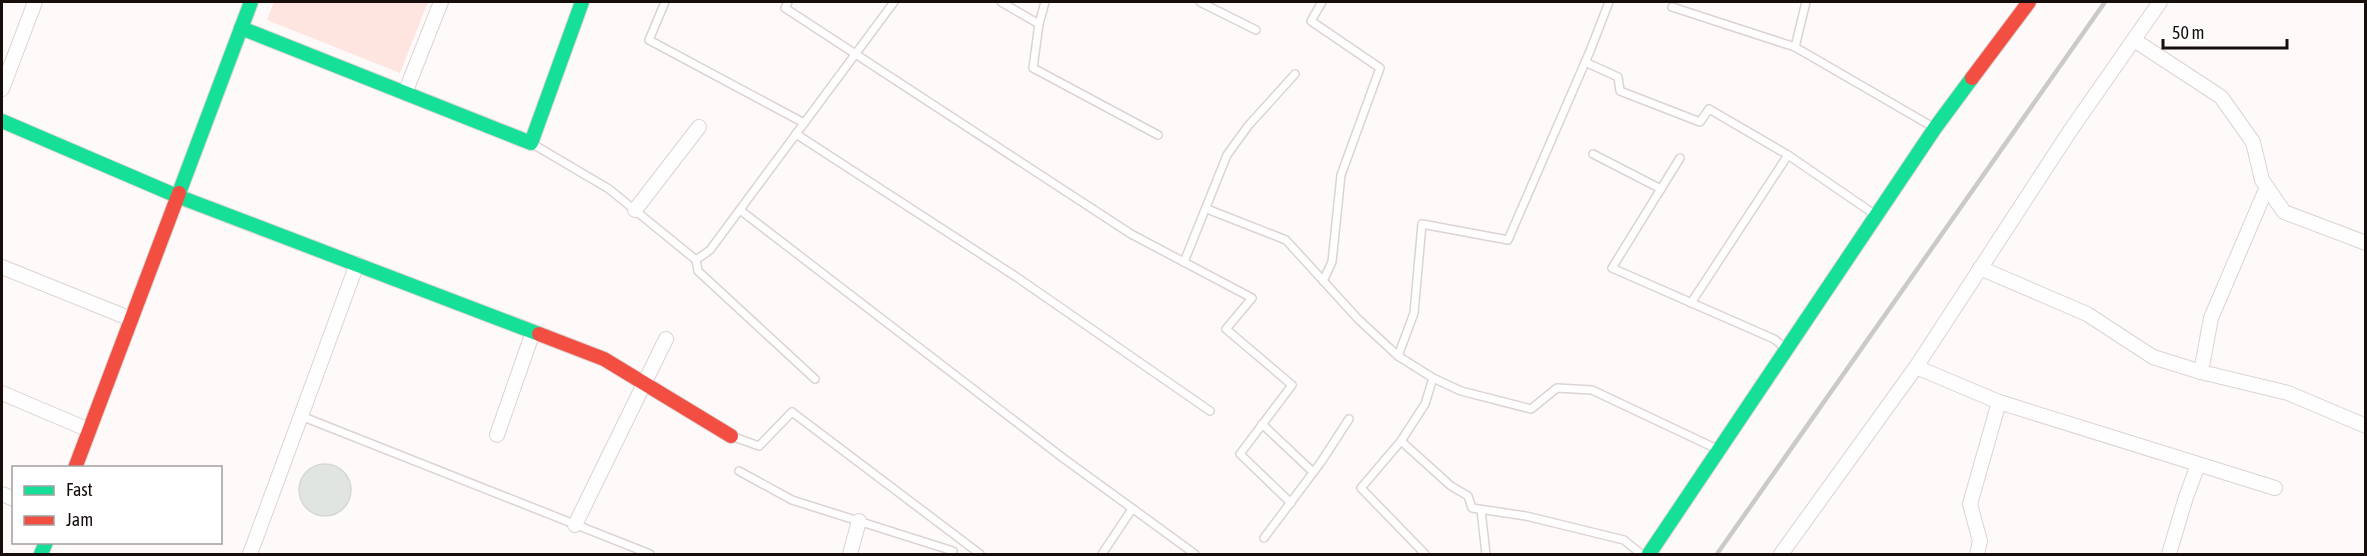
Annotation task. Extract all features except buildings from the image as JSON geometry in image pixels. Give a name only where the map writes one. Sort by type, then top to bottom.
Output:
[{"type":"street","points":[[2,89],[35,2]]},
{"type":"street","points":[[76,466],[251,2]]},
{"type":"street","points":[[405,93],[441,2]]},
{"type":"street","points":[[241,28],[531,143],[582,2]]},
{"type":"street","points":[[1649,555],[1935,128],[2029,2]]},
{"type":"street","points":[[1781,555],[1916,367],[1980,268],[2160,2]]},
{"type":"street","points":[[2134,40],[2221,97],[2253,142],[2262,180],[2284,212],[2366,243]]},
{"type":"street","points":[[2,121],[177,196],[604,359],[731,436]]},
{"type":"street","points":[[635,210],[699,127]]},
{"type":"street","points":[[2201,372],[2211,318],[2266,187]]},
{"type":"street","points":[[250,555],[357,264]]},
{"type":"street","points":[[2,267],[131,319]]},
{"type":"street","points":[[1980,268],[2086,314],[2152,357],[2201,372],[2288,393],[2366,426]]},
{"type":"street","points":[[497,435],[533,332]]},
{"type":"street","points":[[575,525],[666,339]]},
{"type":"street","points":[[1916,367],[1999,402],[2275,488]]},
{"type":"street","points":[[2,393],[89,430]]},
{"type":"street","points":[[1977,555],[1980,541],[1970,504],[1999,402]]},
{"type":"street","points":[[2174,553],[2199,465]]},
{"type":"street","points":[[850,555],[859,521]]},
{"type":"lane","points":[[665,2],[649,40],[804,123]]},
{"type":"lane","points":[[788,2],[785,8],[1131,234],[1252,298],[1226,329],[1292,384],[1240,454],[1291,503]]},
{"type":"lane","points":[[696,260],[710,250],[894,2]]},
{"type":"lane","points":[[1001,2],[1039,24]]},
{"type":"lane","points":[[1045,2],[1039,24],[1033,68],[1158,135]]},
{"type":"lane","points":[[1200,2],[1256,30]]},
{"type":"lane","points":[[1322,2],[1311,21],[1380,68],[1341,175],[1332,262],[1323,281]]},
{"type":"lane","points":[[1398,356],[1414,313],[1422,224],[1508,240],[1609,2]]},
{"type":"lane","points":[[1795,46],[1806,2]]},
{"type":"lane","points":[[1672,7],[1795,46],[1935,128]]},
{"type":"lane","points":[[1585,62],[1618,77],[1620,92],[1700,122],[1709,109],[1788,155],[1876,216]]},
{"type":"lane","points":[[1184,262],[1227,155],[1248,126],[1295,74]]},
{"type":"lane","points":[[796,134],[1018,278],[1210,411]]},
{"type":"lane","points":[[531,143],[609,189],[696,260],[698,272],[814,379]]},
{"type":"lane","points":[[1593,154],[1661,189]]},
{"type":"lane","points":[[1691,303],[1788,155]]},
{"type":"lane","points":[[1680,158],[1612,268],[1774,339],[1788,350]]},
{"type":"lane","points":[[1207,209],[1286,240],[1358,319],[1398,356],[1433,378],[1461,391],[1532,410],[1557,388],[1592,390],[1720,450]]},
{"type":"lane","points":[[740,210],[1063,459],[1195,555]]},
{"type":"lane","points":[[1425,555],[1361,488],[1401,441],[1425,404],[1433,378]]},
{"type":"lane","points":[[731,436],[759,446],[792,412],[980,555]]},
{"type":"lane","points":[[301,416],[650,555]]},
{"type":"lane","points":[[1264,538],[1349,419]]},
{"type":"lane","points":[[1262,424],[1313,472]]},
{"type":"lane","points":[[1401,441],[1451,486],[1468,496],[1472,508],[1526,516],[1624,540],[1641,555]]},
{"type":"lane","points":[[739,471],[792,500],[952,553],[957,538]]},
{"type":"lane","points":[[1102,555],[1132,509]]},
{"type":"lane","points":[[1481,510],[1486,555]]},
{"type":"shaded area","points":[[274,2],[428,2],[400,73],[267,20]]},
{"type":"railway","points":[[1717,554],[2105,2]]},
{"type":"traffic: fast","points":[[179,193],[251,2]]},
{"type":"traffic: fast","points":[[241,28],[531,143],[582,2]]},
{"type":"traffic: fast","points":[[1649,554],[1935,128],[1972,78]]},
{"type":"traffic: fast","points":[[2,121],[177,196],[539,334]]},
{"type":"traffic: fast","points":[[41,554],[45,544]]},
{"type":"traffic: jam","points":[[1972,78],[2029,2]]},
{"type":"traffic: jam","points":[[76,466],[179,193]]},
{"type":"traffic: jam","points":[[539,334],[604,359],[731,436]]}]
